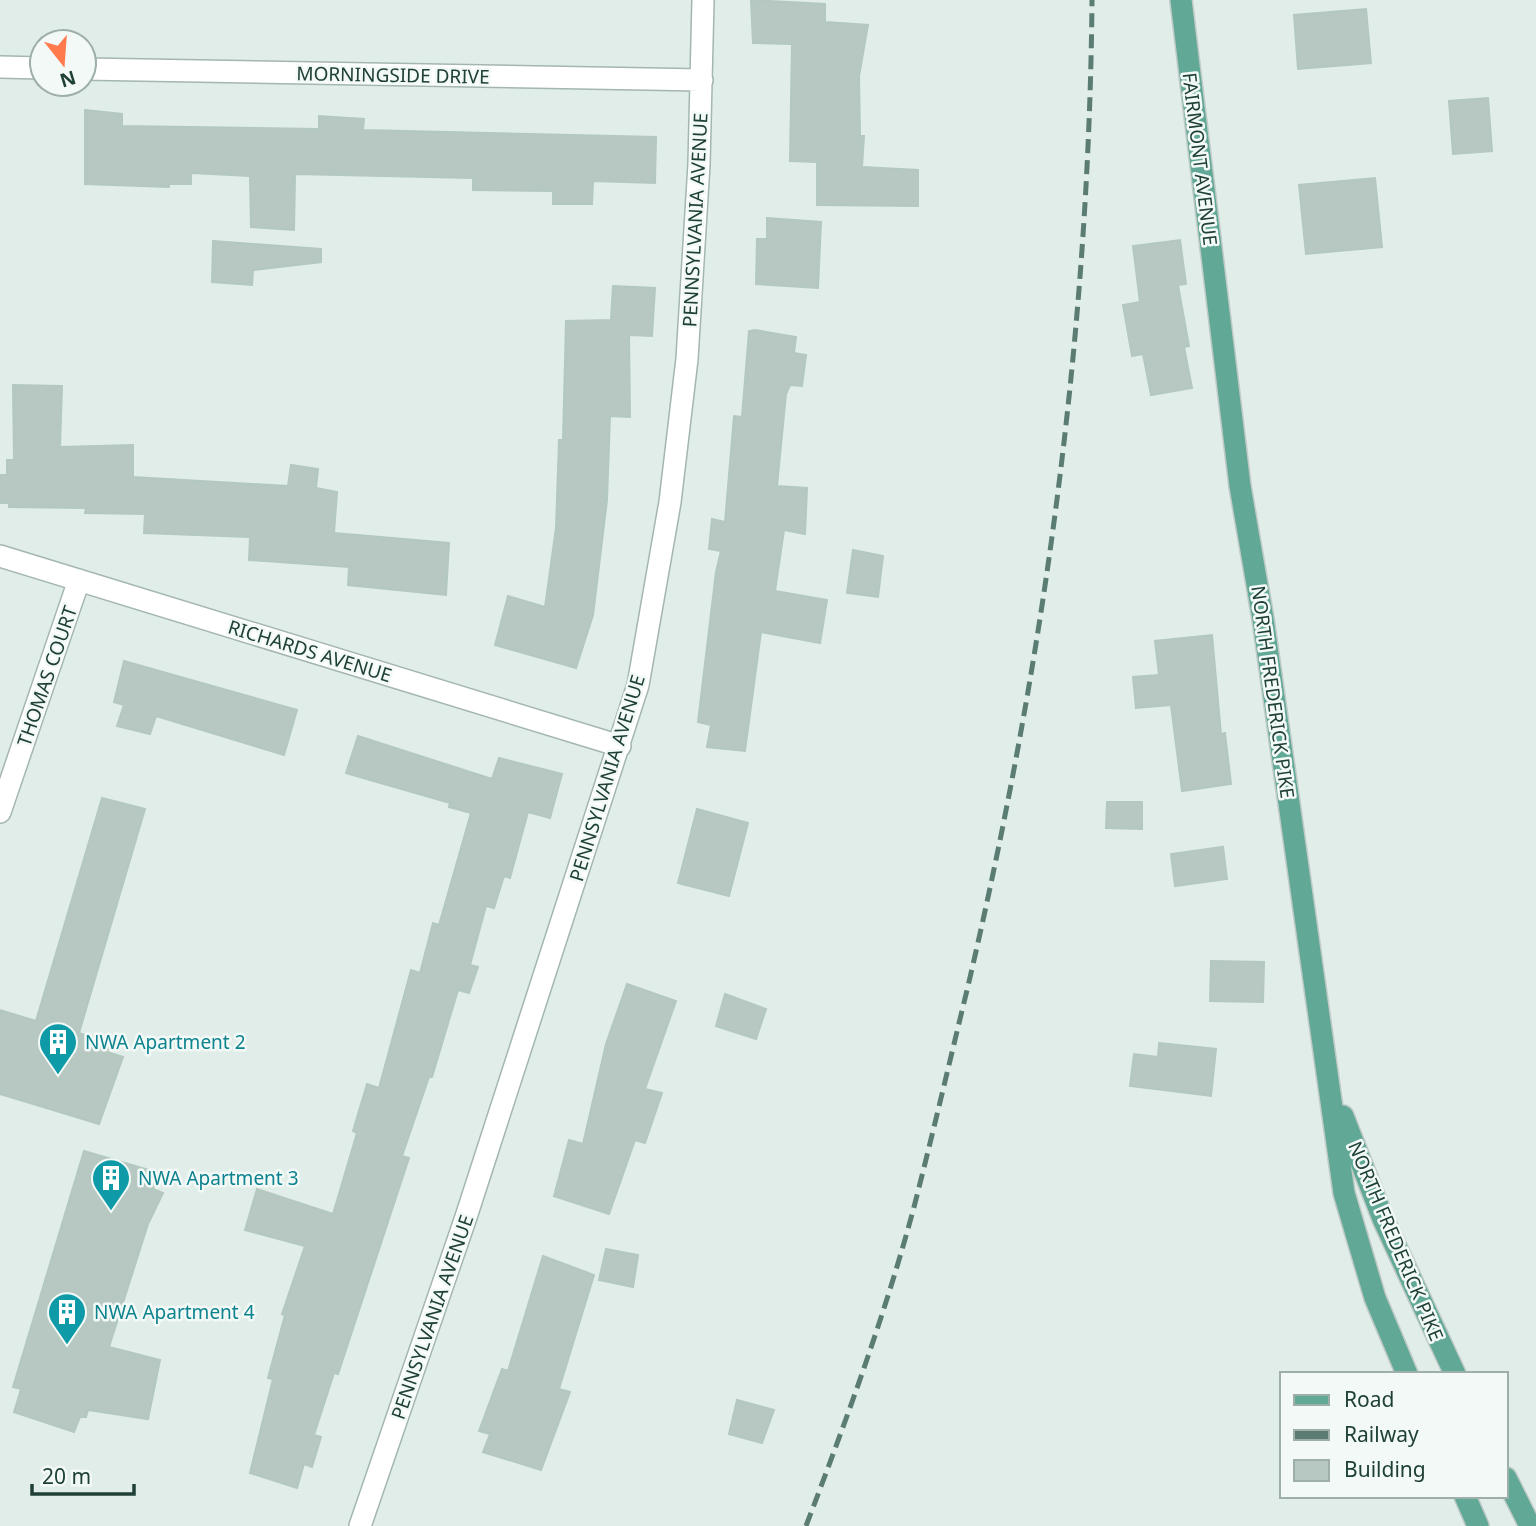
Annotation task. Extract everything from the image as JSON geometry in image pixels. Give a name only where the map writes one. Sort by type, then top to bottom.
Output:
[{"type":"main road","name":"FAIRMONT AVENUE","points":[[1181,0],[1218,318]]},
{"type":"main road","name":"NORTH FREDERICK PIKE","points":[[1218,318],[1240,486],[1263,619],[1344,1193],[1375,1298],[1406,1372]]},
{"type":"main road","name":"NORTH FREDERICK PIKE","points":[[1327,1066],[1356,1153],[1383,1219],[1454,1372]]},
{"type":"main road","points":[[1508,1482],[1530,1526]]},
{"type":"main road","points":[[1466,1498],[1478,1526]]},
{"type":"street","name":"PENNSYLVANIA AVENUE","points":[[360,1526],[466,1217],[638,685],[672,484],[692,303],[703,0]]},
{"type":"street","points":[[0,67],[28,68]]},
{"type":"street","name":"MORNINGSIDE DRIVE","points":[[98,69],[702,80]]},
{"type":"street","name":"RICHARDS AVENUE","points":[[0,556],[620,746]]},
{"type":"street","name":"THOMAS COURT","points":[[0,813],[79,580]]},
{"type":"building","points":[[751,0],[825,4],[825,22],[868,25],[859,76],[860,136],[864,136],[862,167],[918,170],[918,206],[817,205],[817,162],[790,161],[792,44],[753,43]]},
{"type":"building","points":[[1366,9],[1371,63],[1298,69],[1294,15]]},
{"type":"building","points":[[1488,98],[1492,151],[1453,154],[1449,101]]},
{"type":"building","points":[[85,110],[122,114],[122,126],[319,129],[319,116],[364,119],[363,130],[656,137],[655,183],[593,181],[592,204],[553,204],[553,191],[473,190],[473,178],[295,174],[294,230],[251,227],[250,176],[191,173],[191,184],[169,184],[169,187],[85,184]]},
{"type":"building","points":[[1375,178],[1382,247],[1306,254],[1299,185]]},
{"type":"building","points":[[767,218],[821,222],[818,288],[756,284],[757,239],[767,239]]},
{"type":"building","points":[[1180,240],[1186,284],[1178,285],[1189,346],[1184,347],[1192,388],[1151,395],[1143,354],[1132,356],[1123,305],[1140,302],[1133,246]]},
{"type":"building","points":[[213,241],[321,249],[321,262],[253,270],[252,285],[212,282]]},
{"type":"building","points":[[613,286],[655,288],[652,336],[629,335],[630,417],[610,416],[607,500],[593,615],[576,668],[495,645],[508,596],[545,607],[556,528],[559,440],[563,440],[566,321],[611,320]]},
{"type":"building","points":[[749,331],[796,337],[794,353],[806,355],[802,386],[790,385],[786,394],[777,486],[807,488],[805,534],[784,530],[775,591],[827,600],[820,643],[761,632],[745,751],[707,747],[711,725],[698,722],[716,572],[721,551],[709,549],[712,519],[725,522],[734,416],[742,417]]},
{"type":"building","points":[[13,385],[62,386],[60,447],[133,445],[133,477],[288,486],[291,465],[318,469],[316,488],[337,492],[334,533],[449,543],[446,595],[348,585],[349,567],[249,560],[250,537],[144,533],[145,514],[85,513],[86,508],[9,507],[9,503],[0,503],[0,475],[7,475],[7,460],[14,460]]},
{"type":"building","points":[[853,550],[883,556],[878,597],[847,593]]},
{"type":"building","points":[[1212,635],[1221,734],[1225,733],[1231,784],[1182,791],[1171,705],[1136,708],[1133,677],[1159,675],[1155,641]]},
{"type":"building","points":[[124,661],[297,710],[284,755],[156,716],[150,734],[117,726],[124,705],[114,702]]},
{"type":"building","points":[[358,736],[492,779],[499,758],[562,774],[550,818],[528,812],[510,878],[504,876],[494,908],[486,906],[470,965],[478,967],[469,993],[458,990],[432,1077],[429,1077],[402,1156],[409,1158],[338,1374],[334,1373],[314,1435],[321,1437],[312,1467],[304,1464],[297,1488],[250,1473],[273,1379],[268,1378],[285,1315],[282,1314],[305,1246],[245,1230],[257,1189],[333,1214],[357,1133],[353,1131],[367,1084],[379,1088],[411,970],[420,973],[433,923],[439,925],[471,813],[449,807],[450,803],[346,773]]},
{"type":"building","points":[[102,798],[145,809],[79,1033],[111,1043],[107,1052],[123,1057],[99,1124],[0,1094],[0,1010],[36,1021]]},
{"type":"building","points":[[1107,802],[1142,802],[1142,829],[1106,828]]},
{"type":"building","points":[[697,809],[748,823],[729,896],[678,883]]},
{"type":"building","points":[[1223,847],[1227,879],[1175,886],[1171,854]]},
{"type":"building","points":[[1211,961],[1264,962],[1263,1002],[1210,1001]]},
{"type":"building","points":[[627,984],[676,1001],[645,1089],[662,1093],[645,1143],[635,1140],[609,1214],[554,1196],[569,1140],[583,1144],[606,1044]]},
{"type":"building","points":[[725,994],[766,1009],[756,1039],[716,1026]]},
{"type":"building","points":[[1159,1043],[1216,1049],[1211,1096],[1130,1086],[1134,1054],[1158,1057]]},
{"type":"building","points":[[84,1151],[159,1173],[153,1189],[163,1193],[148,1224],[109,1347],[160,1360],[148,1419],[88,1410],[86,1417],[80,1417],[74,1432],[14,1412],[21,1389],[13,1387]]},
{"type":"building","points":[[606,1249],[638,1255],[633,1287],[599,1280]]},
{"type":"building","points":[[543,1256],[594,1275],[559,1389],[570,1392],[541,1470],[483,1452],[490,1434],[479,1431],[502,1369],[508,1371]]},
{"type":"building","points":[[737,1400],[774,1410],[762,1443],[729,1434]]},
{"type":"railway","points":[[806,1526],[864,1368],[914,1207],[968,986],[1019,742],[1040,619],[1071,373],[1089,125],[1092,0]]},
{"type":"place","name":"NWA Apartment 2","points":[[58,1076]]},
{"type":"place","name":"NWA Apartment 3","points":[[111,1212]]},
{"type":"place","name":"NWA Apartment 4","points":[[67,1346]]}]
